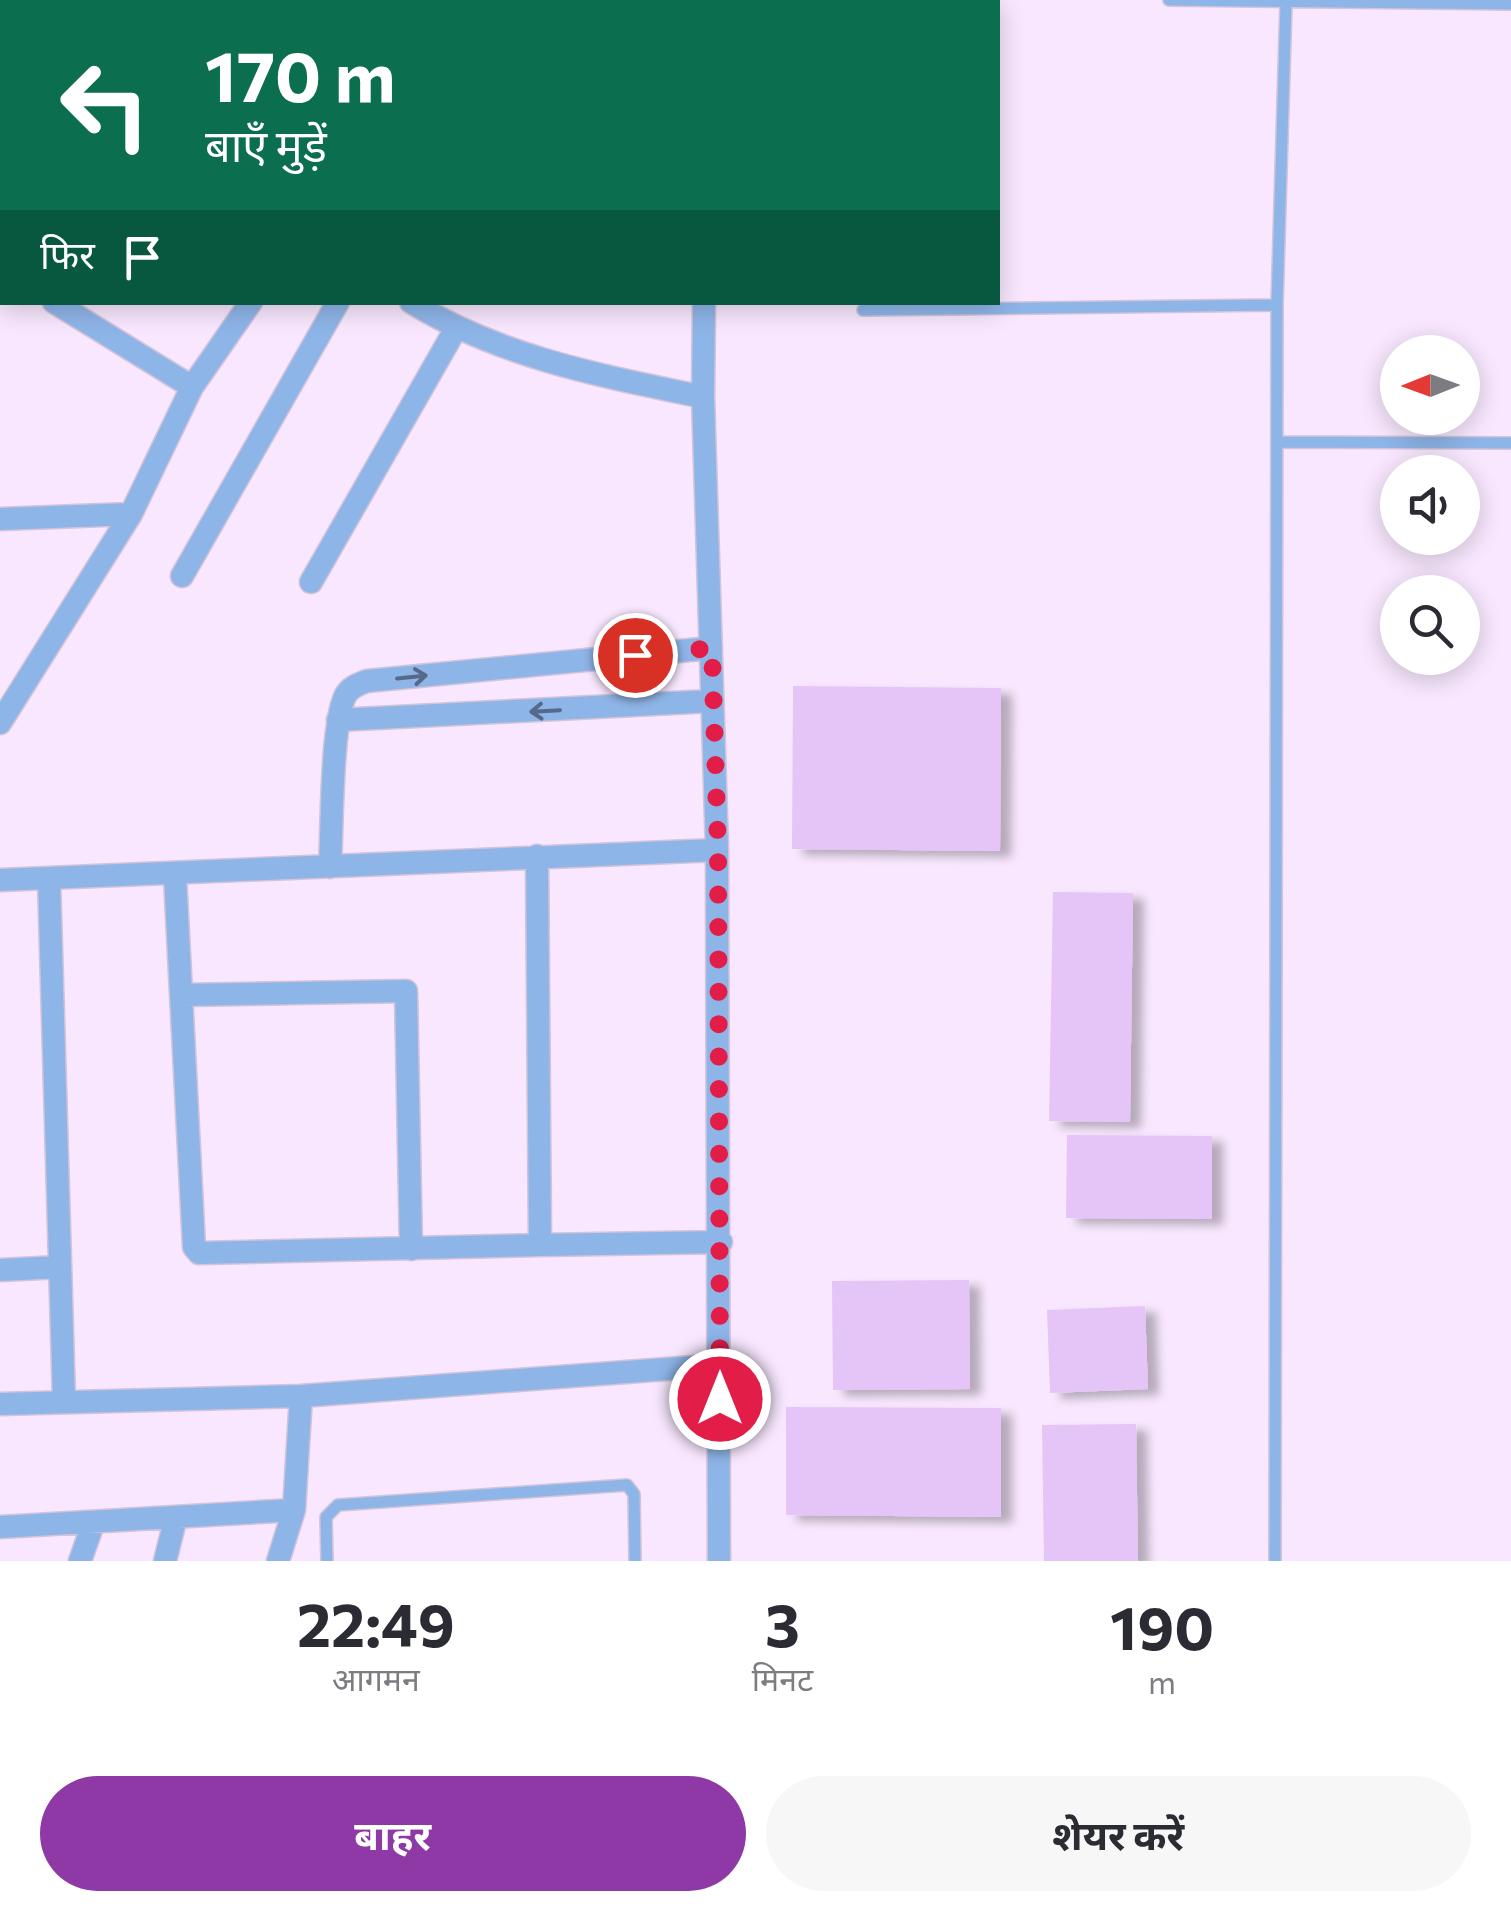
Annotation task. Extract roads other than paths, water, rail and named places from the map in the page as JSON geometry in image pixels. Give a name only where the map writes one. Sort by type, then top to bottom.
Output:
[{"type":"street","points":[[59,305],[192,387]]},
{"type":"street","points":[[3,714],[131,514],[192,387],[249,305]]},
{"type":"street","points":[[182,576],[336,305]]},
{"type":"street","points":[[417,305],[455,330],[572,370],[703,396]]},
{"type":"street","points":[[704,305],[703,396],[718,850],[722,1242],[718,1561]]},
{"type":"street","points":[[311,582],[455,330]]},
{"type":"street","points":[[0,519],[131,514]]},
{"type":"street","points":[[330,867],[338,720],[345,696],[367,681],[712,648]]},
{"type":"street","points":[[338,720],[712,701]]},
{"type":"street","points":[[0,880],[176,876],[718,850]]},
{"type":"street","points":[[537,856],[540,1245]]},
{"type":"street","points":[[176,876],[194,1247],[199,1253],[722,1242]]},
{"type":"street","points":[[49,879],[64,1402]]},
{"type":"street","points":[[182,995],[406,990],[412,1249]]},
{"type":"street","points":[[0,1270],[60,1267]]},
{"type":"street","points":[[0,1404],[301,1396],[720,1364]]},
{"type":"street","points":[[278,1561],[294,1510],[301,1396]]},
{"type":"street","points":[[0,1527],[294,1510]]},
{"type":"street","points":[[165,1561],[176,1517]]},
{"type":"street","points":[[80,1561],[94,1524]]},
{"type":"lane","points":[[1169,0],[1511,4]]},
{"type":"lane","points":[[1275,1561],[1278,305],[1286,3]]},
{"type":"lane","points":[[863,310],[1278,305]]},
{"type":"lane","points":[[1279,442],[1511,442]]},
{"type":"lane","points":[[327,1561],[326,1517],[338,1505],[627,1485],[634,1494],[635,1561]]}]
